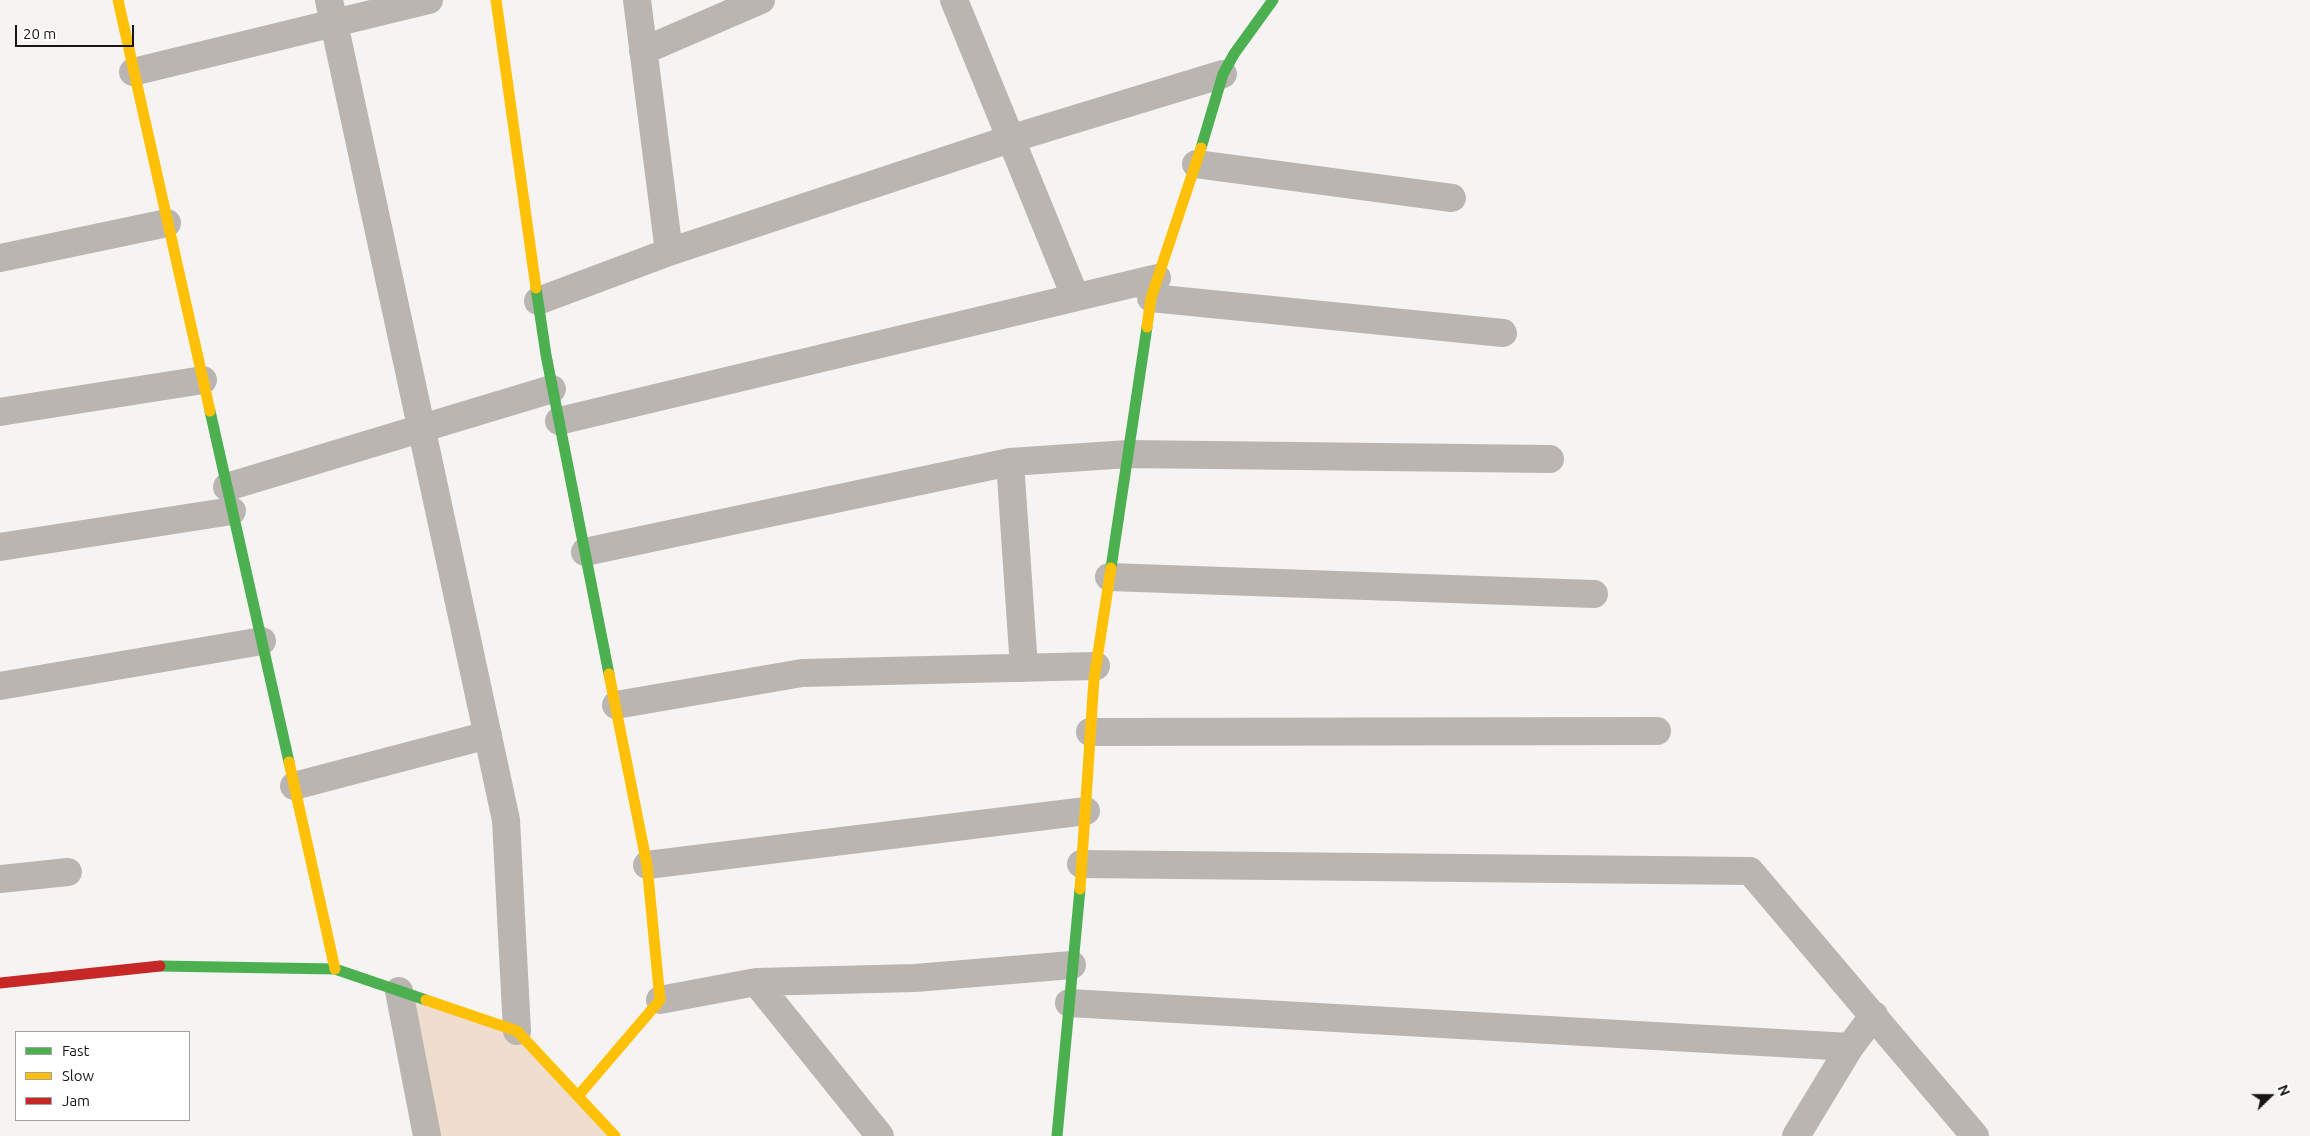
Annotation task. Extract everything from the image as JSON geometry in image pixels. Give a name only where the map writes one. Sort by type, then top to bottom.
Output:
[{"type":"street","points":[[118,0],[335,969]]},
{"type":"street","points":[[133,72],[332,12],[430,0]]},
{"type":"street","points":[[496,0],[552,389],[647,864],[660,1000]]},
{"type":"street","points":[[637,0],[669,252]]},
{"type":"street","points":[[643,51],[761,0]]},
{"type":"street","points":[[954,0],[1075,296]]},
{"type":"street","points":[[1057,1136],[1086,811],[1096,666],[1154,288],[1196,164],[1223,74],[1273,0]]},
{"type":"street","points":[[332,12],[506,820],[517,1031]]},
{"type":"street","points":[[538,301],[669,252],[1010,138],[1223,74]]},
{"type":"street","points":[[1196,164],[1452,198]]},
{"type":"street","points":[[0,258],[167,223]]},
{"type":"street","points":[[558,421],[1075,296],[1154,288],[1503,333]]},
{"type":"street","points":[[0,412],[203,380]]},
{"type":"street","points":[[0,547],[230,499],[422,428],[552,389]]},
{"type":"street","points":[[585,552],[1010,462],[1128,454],[1550,459]]},
{"type":"street","points":[[1010,462],[1024,668]]},
{"type":"street","points":[[1109,577],[1594,594]]},
{"type":"street","points":[[0,686],[262,641]]},
{"type":"street","points":[[616,705],[802,673],[1096,666]]},
{"type":"street","points":[[1090,732],[1657,731]]},
{"type":"street","points":[[294,786],[488,735]]},
{"type":"street","points":[[647,864],[1086,811]]},
{"type":"street","points":[[1081,864],[1750,871],[1975,1136]]},
{"type":"street","points":[[0,879],[68,872]]},
{"type":"street","points":[[578,1096],[660,1000],[756,982],[915,978],[1072,965]]},
{"type":"street","points":[[0,983],[148,966],[335,969],[517,1031],[615,1136]]},
{"type":"street","points":[[756,982],[880,1136]]},
{"type":"street","points":[[399,991],[427,1136]]},
{"type":"street","points":[[1069,1003],[1850,1047]]},
{"type":"street","points":[[1796,1136],[1850,1047],[1874,1015]]},
{"type":"shaded area","points":[[399,993],[517,1033],[615,1136],[426,1136]]},
{"type":"traffic: fast","points":[[1201,148],[1223,74],[1234,54],[1273,0]]},
{"type":"traffic: fast","points":[[536,288],[546,355],[609,674]]},
{"type":"traffic: fast","points":[[1111,568],[1147,327]]},
{"type":"traffic: fast","points":[[210,411],[289,762]]},
{"type":"traffic: fast","points":[[1057,1136],[1080,889]]},
{"type":"traffic: fast","points":[[160,966],[335,969],[426,1000]]},
{"type":"traffic: slow","points":[[118,0],[210,411]]},
{"type":"traffic: slow","points":[[496,0],[536,288]]},
{"type":"traffic: slow","points":[[1147,327],[1151,298],[1201,148]]},
{"type":"traffic: slow","points":[[1080,889],[1094,679],[1111,568]]},
{"type":"traffic: slow","points":[[578,1096],[660,1000],[647,865],[609,674]]},
{"type":"traffic: slow","points":[[289,762],[335,969]]},
{"type":"traffic: slow","points":[[426,1000],[517,1031],[615,1136]]},
{"type":"traffic: jam","points":[[0,983],[160,966]]}]
